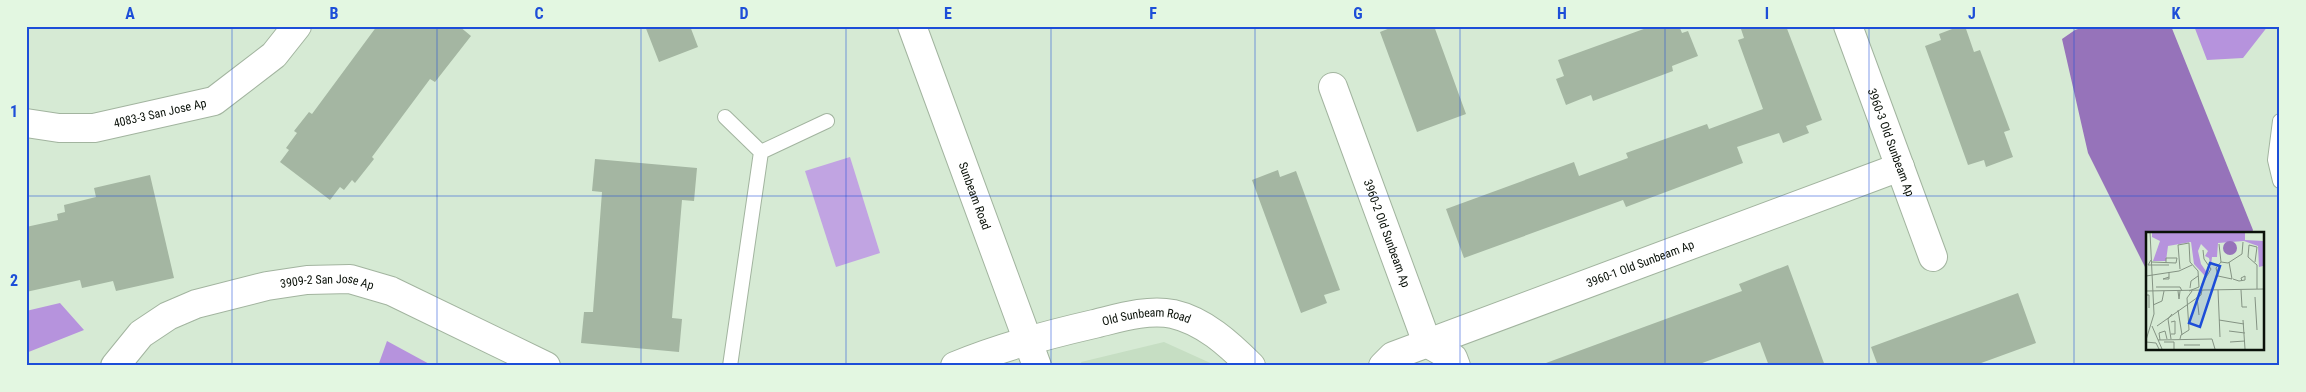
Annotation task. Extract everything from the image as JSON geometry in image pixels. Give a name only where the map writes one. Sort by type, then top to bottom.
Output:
[{"type":"street","name":"4083-3 San Jose Ap","points":[[26,123],[59,128],[94,128],[214,101],[274,55],[296,26]]},
{"type":"street","name":"Sunbeam Road","points":[[912,26],[1037,366]]},
{"type":"street","name":"3960-3 Old Sunbeam Ap","points":[[1848,26],[1933,257]]},
{"type":"street","name":"3960-2 Old Sunbeam Ap","points":[[1333,87],[1427,343]]},
{"type":"street","name":"3960-1 Old Sunbeam Ap","points":[[1383,366],[1393,356],[1900,167]]},
{"type":"street","name":"3909-2 San Jose Ap","points":[[115,366],[141,334],[168,316],[196,304],[275,285],[307,280],[350,279],[391,291],[546,366]]},
{"type":"street","name":"Old Sunbeam Road","points":[[955,366],[1027,339],[1125,316],[1156,312],[1174,314],[1200,324],[1229,344],[1251,366]]},
{"type":"street","points":[[1427,343],[1453,358],[1456,366]]},
{"type":"lane","points":[[725,118],[761,152]]},
{"type":"lane","points":[[761,152],[827,121]]},
{"type":"lane","points":[[2280,121],[2275,160],[2280,180]]},
{"type":"lane","points":[[730,366],[761,152]]},
{"type":"shaded area","points":[[2087,26],[2171,26],[2252,232],[2146,232],[2146,269],[2088,153],[2062,39],[2075,30]]},
{"type":"shaded area","points":[[2194,26],[2268,26],[2243,58],[2207,60]]},
{"type":"shaded area","points":[[850,157],[880,253],[836,267],[805,171]]},
{"type":"shaded area","points":[[60,303],[84,330],[26,353],[26,311]]},
{"type":"shaded area","points":[[387,341],[433,366],[378,366]]},
{"type":"shaded area","points":[[1164,342],[1217,366],[1082,366],[1081,362]]},
{"type":"building","points":[[377,26],[459,26],[471,36],[435,82],[430,79],[355,183],[352,180],[344,190],[340,187],[330,200],[280,162],[289,150],[286,148],[297,133],[294,131],[309,112],[312,114]]},
{"type":"building","points":[[645,26],[690,26],[698,47],[659,62]]},
{"type":"building","points":[[1395,26],[1434,26],[1466,114],[1417,132],[1380,32]]},
{"type":"building","points":[[1652,26],[1679,26],[1682,33],[1688,31],[1698,56],[1672,66],[1673,71],[1593,101],[1591,95],[1566,105],[1556,79],[1564,76],[1558,60]]},
{"type":"building","points":[[1740,26],[1786,26],[1822,120],[1806,126],[1809,133],[1783,143],[1779,133],[1737,147],[1743,163],[1626,207],[1623,200],[1464,258],[1446,209],[1574,162],[1579,176],[1628,158],[1626,153],[1707,124],[1709,129],[1763,109],[1738,40],[1744,38]]},
{"type":"building","points":[[1965,26],[1974,52],[1980,50],[2010,130],[2004,132],[2013,157],[1986,167],[1984,160],[1968,165],[1925,46],[1941,40],[1939,34]]},
{"type":"building","points":[[595,159],[697,168],[694,201],[682,200],[672,318],[682,319],[679,352],[581,343],[584,312],[593,312],[602,192],[592,191]]},
{"type":"building","points":[[1278,170],[1280,177],[1296,171],[1340,290],[1324,295],[1327,303],[1301,313],[1252,180]]},
{"type":"building","points":[[150,175],[174,278],[116,291],[113,281],[82,288],[80,280],[26,292],[26,227],[58,220],[57,214],[65,212],[64,205],[96,197],[94,188]]},
{"type":"building","points":[[1788,265],[1825,366],[1769,366],[1760,342],[1694,366],[1546,366],[1546,363],[1742,291],[1739,284]]},
{"type":"building","points":[[2018,293],[2036,343],[1973,366],[1878,366],[1871,347]]}]
